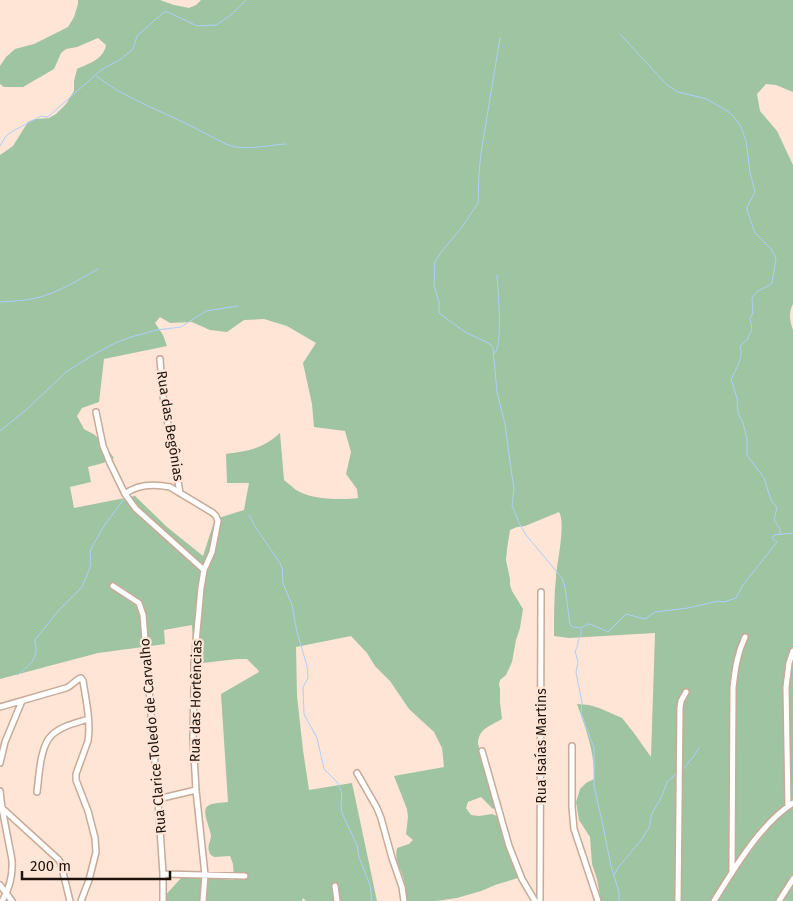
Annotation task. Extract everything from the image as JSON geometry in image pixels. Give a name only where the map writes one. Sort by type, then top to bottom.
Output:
[{"type":"street","name":"Rua das Begônias","points":[[160,359],[164,396],[180,493]]},
{"type":"street","points":[[96,412],[103,446],[125,494],[136,509],[204,570]]},
{"type":"street","name":"Rua das Hortências","points":[[125,494],[142,486],[170,487],[213,513],[218,521],[212,552],[204,570],[194,664],[193,738],[196,790],[205,875],[204,901]]},
{"type":"street","name":"Rua Clarice Toledo de Carvalho","points":[[113,586],[139,603],[143,615],[164,901]]},
{"type":"street","name":"Rua Isaías Martins","points":[[540,901],[541,592]]},
{"type":"street","points":[[732,872],[733,688],[736,662],[745,637]]},
{"type":"street","points":[[714,901],[732,872],[764,829],[790,805],[786,687],[789,663],[793,651]]},
{"type":"street","points":[[0,707],[66,688],[80,678],[83,681],[88,719],[88,741],[77,769],[76,780],[88,811],[95,838],[96,852],[89,880],[81,901]]},
{"type":"street","points":[[678,901],[680,708],[681,701],[686,692]]},
{"type":"street","points":[[0,763],[5,742],[22,701]]},
{"type":"street","points":[[37,792],[44,747],[48,739],[64,728],[88,719]]},
{"type":"street","points":[[572,746],[574,829],[598,901]]},
{"type":"street","points":[[482,751],[509,846],[522,879],[535,901]]},
{"type":"street","points":[[357,773],[381,818],[402,887],[404,901]]},
{"type":"street","points":[[158,799],[196,790]]},
{"type":"street","points":[[0,791],[12,860],[12,878],[7,894],[2,901]]},
{"type":"street","points":[[2,808],[59,860],[70,901]]},
{"type":"street","points":[[163,874],[245,876]]},
{"type":"street","points":[[779,901],[793,879]]},
{"type":"street","points":[[0,885],[12,901]]},
{"type":"street","points":[[335,886],[337,901]]},
{"type":"green space","points":[[78,0],[160,0],[189,8],[201,0],[793,0],[793,92],[776,85],[766,84],[757,94],[760,111],[777,131],[793,165],[793,304],[790,317],[793,330],[793,901],[601,901],[592,864],[590,837],[579,820],[576,802],[580,789],[594,779],[587,732],[577,704],[599,708],[622,718],[651,757],[655,633],[569,638],[554,636],[555,584],[562,525],[559,512],[510,530],[506,560],[510,585],[523,609],[512,662],[506,675],[500,680],[499,685],[502,719],[482,731],[478,744],[496,806],[493,809],[481,797],[468,802],[466,808],[471,815],[492,814],[497,816],[518,878],[457,898],[436,901],[406,901],[405,883],[396,853],[397,848],[409,844],[413,840],[406,834],[407,809],[394,776],[444,767],[442,748],[434,732],[409,709],[390,681],[375,666],[367,653],[351,636],[296,647],[297,696],[309,790],[352,783],[377,901],[306,901],[303,898],[302,901],[160,901],[183,876],[234,880],[233,864],[230,856],[214,857],[210,853],[208,847],[211,836],[205,811],[210,805],[228,802],[221,694],[259,672],[258,670],[247,659],[194,664],[192,625],[164,630],[165,644],[98,653],[0,679],[0,155],[13,146],[28,122],[35,119],[49,118],[66,104],[74,91],[77,69],[99,57],[105,50],[106,45],[98,38],[77,47],[66,49],[61,53],[54,69],[23,87],[4,87],[0,84],[0,66],[15,49],[34,44],[68,27],[74,17]],"holes":[[[160,317],[170,323],[192,322],[210,330],[227,332],[244,320],[264,319],[287,326],[316,343],[303,363],[312,404],[314,427],[345,431],[351,452],[346,474],[357,489],[358,498],[335,499],[310,496],[293,488],[284,480],[280,433],[261,446],[226,454],[227,483],[249,483],[244,510],[215,519],[203,556],[167,527],[135,496],[74,508],[70,487],[91,482],[88,467],[114,458],[95,435],[84,429],[77,416],[82,408],[99,402],[104,359],[167,346],[163,335],[155,323]]]},
{"type":"waterway","points":[[0,146],[6,136],[41,116],[49,116],[101,70],[121,59],[133,49],[137,36],[164,12],[168,12],[197,26],[216,25],[231,15],[246,0]]},
{"type":"waterway","points":[[620,34],[667,85],[678,92],[707,99],[729,112],[741,127],[746,141],[750,173],[755,191],[747,210],[755,233],[771,249],[776,259],[772,283],[757,292],[752,298],[753,313],[750,318],[752,329],[747,340],[740,346],[740,359],[731,379],[737,398],[738,413],[747,439],[747,455],[764,478],[771,500],[777,508],[774,520],[780,529],[780,534]]},
{"type":"waterway","points":[[500,38],[481,153],[478,203],[435,261],[434,285],[439,302],[439,313],[465,332],[490,344],[493,348],[497,392],[505,424],[514,489],[512,505],[526,535],[562,578],[570,625],[581,628],[590,624],[608,632],[626,614],[645,619],[655,612],[688,608],[718,601],[724,602],[736,598],[743,585],[777,542],[772,538],[774,535],[793,533]]},
{"type":"waterway","points":[[96,76],[130,97],[232,146],[249,148],[286,144]]},
{"type":"waterway","points":[[0,302],[27,300],[44,296],[68,286],[98,269]]},
{"type":"waterway","points":[[495,353],[499,339],[497,275]]},
{"type":"waterway","points":[[0,431],[26,410],[66,372],[115,343],[157,330],[181,327],[206,311],[238,306]]},
{"type":"waterway","points":[[18,675],[29,665],[35,656],[35,640],[59,610],[82,587],[91,565],[90,552],[92,547],[104,526],[124,499]]},
{"type":"waterway","points":[[249,515],[282,568],[283,583],[292,605],[297,632],[307,666],[308,678],[303,687],[304,714],[317,738],[324,769],[337,782],[342,793],[342,813],[357,845],[359,857],[370,885],[372,901]]},
{"type":"waterway","points":[[581,629],[581,635],[575,651],[578,662],[576,672],[582,703],[581,713],[594,748],[594,786],[611,866],[619,892],[619,901]]},
{"type":"waterway","points":[[683,769],[699,748]]},
{"type":"waterway","points":[[614,875],[649,828],[652,813],[662,796],[667,782],[676,774]]}]
